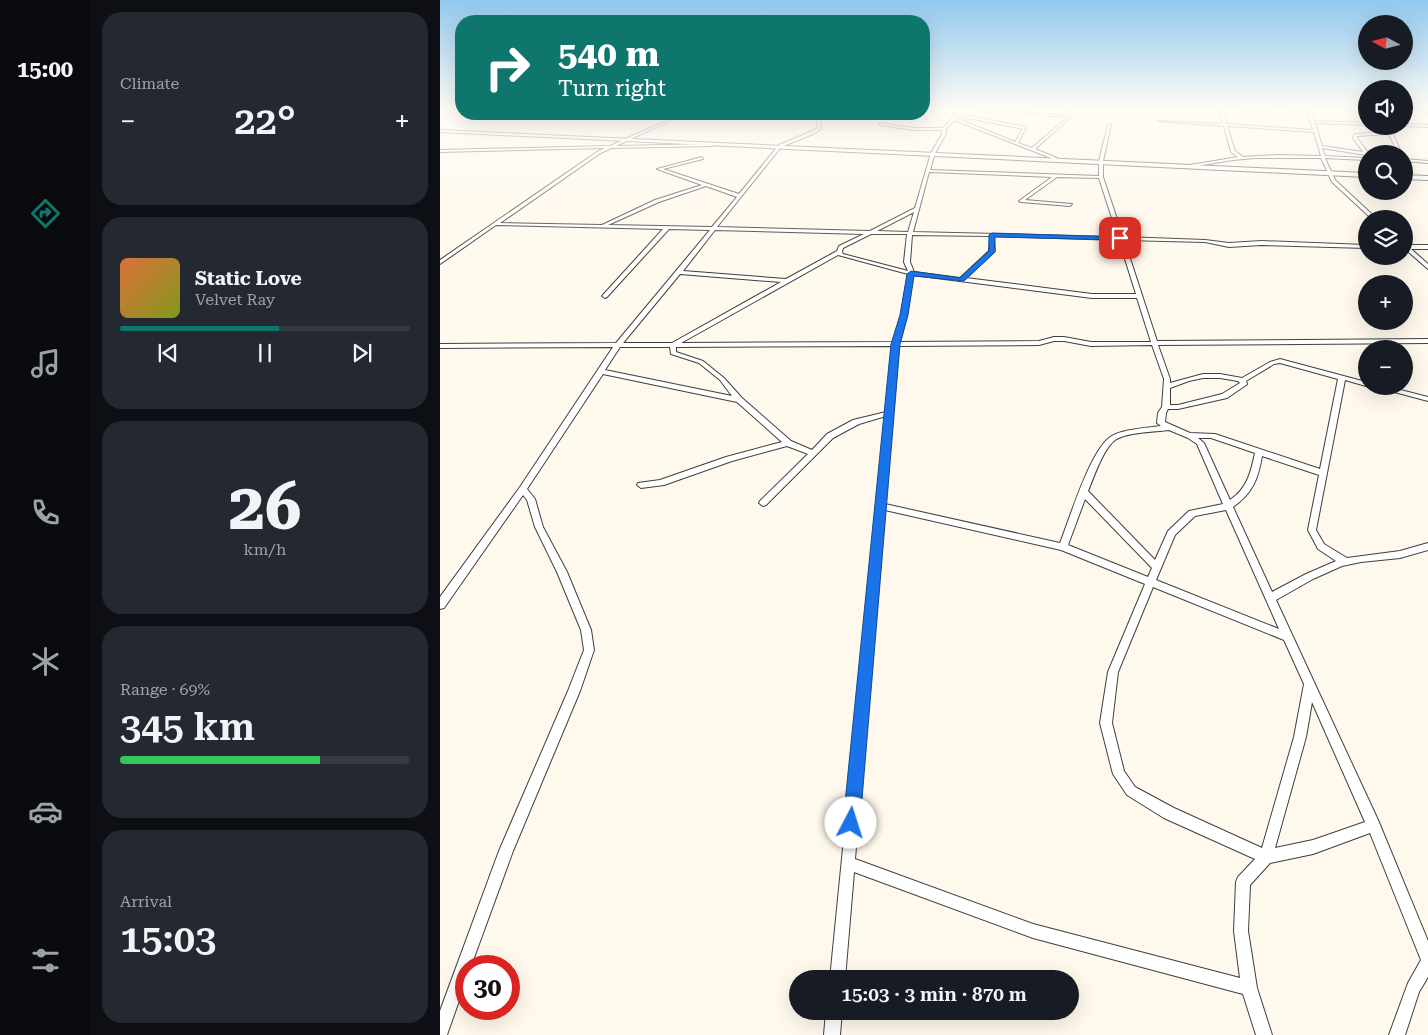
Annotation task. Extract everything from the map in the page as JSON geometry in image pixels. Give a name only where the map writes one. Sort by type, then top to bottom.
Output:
[{"type":"street","points":[[440,262],[592,158]]},
{"type":"street","points":[[701,158],[659,169],[740,196]]},
{"type":"street","points":[[440,605],[523,489],[618,345],[770,158]]},
{"type":"street","points":[[838,970],[896,344],[904,315],[911,274],[911,269],[907,262],[910,233],[931,158]]},
{"type":"street","points":[[1042,158],[1358,175]]},
{"type":"street","points":[[1191,166],[1212,160],[1237,158]]},
{"type":"street","points":[[1323,158],[1333,181],[1365,210]]},
{"type":"street","points":[[1101,161],[1101,177],[1138,296],[1167,379],[1166,407],[1162,414],[1162,423],[1168,428],[1192,436],[1200,442],[1373,825],[1428,959]]},
{"type":"street","points":[[1413,161],[1428,162]]},
{"type":"street","points":[[927,171],[1101,177]]},
{"type":"street","points":[[1055,176],[1021,201],[1070,205]]},
{"type":"street","points":[[1413,177],[1428,178]]},
{"type":"street","points":[[602,226],[657,201],[707,185]]},
{"type":"street","points":[[673,345],[839,252],[841,247],[917,209]]},
{"type":"street","points":[[496,224],[1120,238],[1205,242],[1229,246],[1261,243],[1358,246]]},
{"type":"street","points":[[605,296],[668,228]]},
{"type":"street","points":[[962,280],[992,252],[992,235]]},
{"type":"street","points":[[1413,246],[1428,247]]},
{"type":"street","points":[[839,252],[841,255],[911,274],[1092,296],[1138,296]]},
{"type":"street","points":[[1413,254],[1428,267]]},
{"type":"street","points":[[679,272],[788,281]]},
{"type":"street","points":[[440,346],[1039,343],[1054,339],[1091,344],[1428,341]]},
{"type":"street","points":[[673,345],[673,353],[701,362],[722,379],[739,400],[788,443],[813,453]]},
{"type":"street","points":[[1168,386],[1190,377],[1205,375],[1242,380],[1272,363],[1280,361],[1358,382]]},
{"type":"street","points":[[600,371],[739,400]]},
{"type":"street","points":[[1342,378],[1312,530],[1316,541],[1326,551],[1347,562]]},
{"type":"street","points":[[1166,407],[1178,407],[1224,396],[1244,384],[1242,380]]},
{"type":"street","points":[[1412,395],[1428,399]]},
{"type":"street","points":[[763,503],[830,436],[856,422],[889,413]]},
{"type":"street","points":[[1063,547],[1100,455],[1112,440],[1144,431],[1168,428]]},
{"type":"street","points":[[1192,436],[1212,436],[1322,473]]},
{"type":"street","points":[[641,485],[661,483],[729,459],[788,443]]},
{"type":"street","points":[[1259,452],[1254,477],[1241,497],[1228,506],[1192,513],[1172,533],[1151,581],[1113,672],[1106,723],[1119,774],[1132,790],[1169,813],[1266,857],[1312,847],[1373,825]]},
{"type":"street","points":[[440,1032],[506,851],[574,691],[589,650],[583,622],[562,572],[539,527],[531,499],[523,489]]},
{"type":"street","points":[[1085,493],[1157,568]]},
{"type":"street","points":[[880,506],[1063,547],[1288,637]]},
{"type":"street","points":[[1270,598],[1322,570],[1347,562],[1398,555],[1428,546]]},
{"type":"street","points":[[1264,1035],[1248,988],[1241,931],[1243,882],[1266,857],[1300,737],[1309,684]]},
{"type":"street","points":[[847,863],[1033,931],[1248,988]]},
{"type":"street","points":[[1397,1035],[1413,988],[1428,963]]},
{"type":"street","points":[[832,1035],[833,1020]]},
{"type":"route","points":[[851,823],[896,344],[904,315],[911,274],[962,280],[992,252],[992,235],[1120,238]]}]
